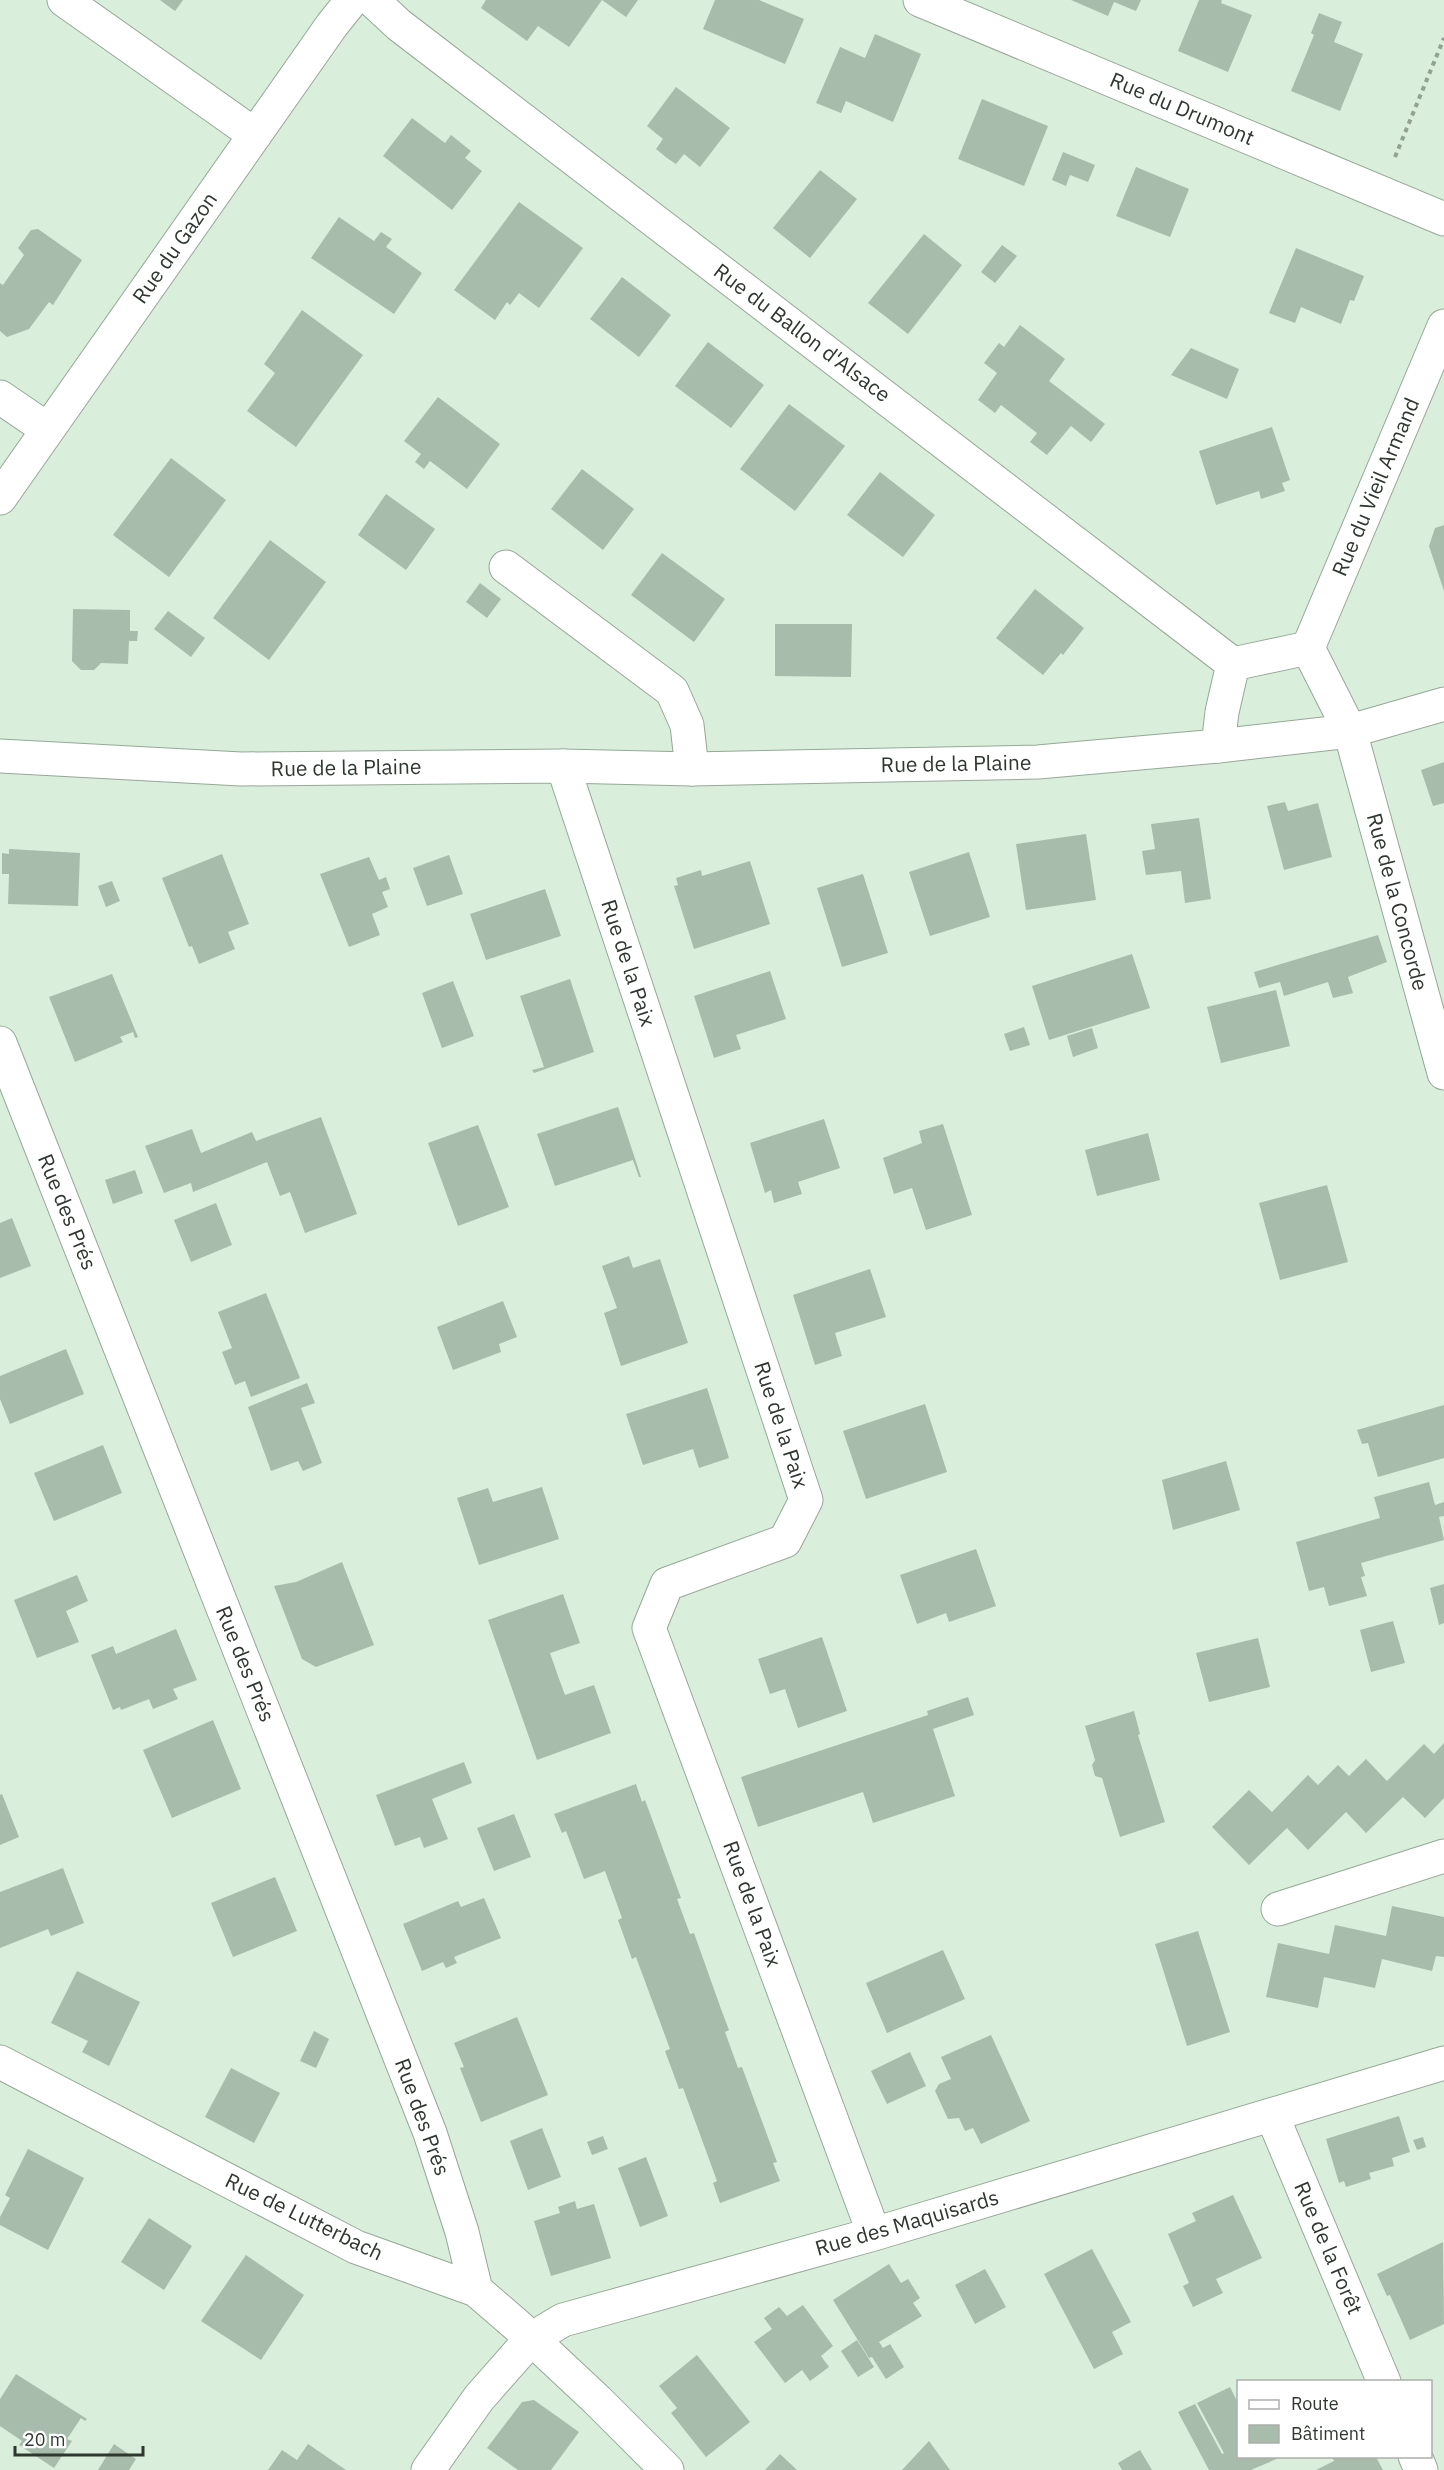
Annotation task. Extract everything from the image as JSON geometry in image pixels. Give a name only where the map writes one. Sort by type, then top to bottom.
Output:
[{"type":"street","points":[[63,0],[255,135]]},
{"type":"street","name":"Rue du Gazon","points":[[0,498],[352,0]]},
{"type":"street","name":"Rue du Ballon d'Alsace","points":[[372,0],[399,25],[1233,664]]},
{"type":"street","name":"Rue du Drumont","points":[[921,0],[1444,219]]},
{"type":"street","name":"Rue du Vieil Armand","points":[[1308,648],[1444,326]]},
{"type":"street","points":[[0,397],[48,429]]},
{"type":"street","points":[[506,567],[672,692],[687,725],[693,769]]},
{"type":"street","points":[[1218,746],[1222,712],[1233,664],[1308,648],[1350,731]]},
{"type":"street","name":"Rue de la Plaine","points":[[0,756],[241,769],[563,766],[693,769],[1038,762],[1218,746],[1350,731],[1444,704]]},
{"type":"street","name":"Rue de la Concorde","points":[[1350,731],[1444,1073]]},
{"type":"street","name":"Rue de la Paix","points":[[563,766],[806,1500],[785,1542],[667,1584],[649,1628],[874,2234]]},
{"type":"street","name":"Rue des Prés","points":[[0,1042],[430,2133],[462,2232],[476,2290]]},
{"type":"street","points":[[1278,1909],[1444,1856]]},
{"type":"street","name":"Rue de Lutterbach","points":[[0,2061],[356,2247],[476,2290],[597,2400],[667,2470]]},
{"type":"street","name":"Rue des Maquisards","points":[[428,2470],[479,2398],[531,2339],[563,2320],[874,2234],[1444,2063]]},
{"type":"street","name":"Rue de la Forêt","points":[[1272,2115],[1383,2380]]},
{"type":"path","points":[[1381,192],[1444,38]]},
{"type":"building","points":[[160,0],[183,0],[175,11]]},
{"type":"building","points":[[486,0],[602,0],[569,47],[538,26],[527,41],[481,8]]},
{"type":"building","points":[[602,0],[638,0],[626,17]]},
{"type":"building","points":[[715,0],[759,0],[804,19],[785,64],[703,29]]},
{"type":"building","points":[[1071,0],[1141,0],[1136,11],[1114,2],[1108,16]]},
{"type":"building","points":[[1199,0],[1222,0],[1221,3],[1252,15],[1228,72],[1178,51]]},
{"type":"building","points":[[1319,13],[1342,22],[1334,42],[1363,54],[1340,111],[1291,91],[1314,35],[1311,33]]},
{"type":"building","points":[[875,34],[921,54],[893,122],[846,101],[841,113],[816,103],[840,47],[865,58]]},
{"type":"building","points":[[676,87],[730,128],[700,167],[684,154],[676,164],[667,158],[656,149],[663,139],[647,126]]},
{"type":"building","points":[[982,99],[1048,126],[1024,186],[958,159]]},
{"type":"building","points":[[412,118],[445,143],[451,135],[471,151],[465,158],[482,171],[452,210],[383,156]]},
{"type":"building","points":[[1063,152],[1095,165],[1088,182],[1070,175],[1066,186],[1052,180]]},
{"type":"building","points":[[1136,167],[1189,189],[1170,237],[1116,216]]},
{"type":"building","points":[[820,170],[857,199],[810,258],[773,228]]},
{"type":"building","points":[[519,202],[583,248],[539,308],[519,293],[510,305],[507,302],[495,320],[454,290]]},
{"type":"building","points":[[339,217],[374,241],[381,232],[392,239],[386,247],[422,273],[394,314],[311,258]]},
{"type":"building","points":[[38,229],[82,260],[53,305],[49,302],[29,329],[7,337],[0,331],[0,283],[3,285],[24,255],[18,248],[31,230]]},
{"type":"building","points":[[924,234],[962,265],[908,334],[868,303]]},
{"type":"building","points":[[1002,245],[1017,256],[995,283],[981,272]]},
{"type":"building","points":[[1296,248],[1364,276],[1354,301],[1350,300],[1341,324],[1301,307],[1295,323],[1269,313]]},
{"type":"building","points":[[622,277],[671,315],[639,357],[590,319]]},
{"type":"building","points":[[302,310],[363,355],[296,447],[247,411],[275,373],[264,364]]},
{"type":"building","points":[[1020,325],[1065,359],[1049,381],[1105,424],[1091,442],[1071,426],[1047,455],[1030,442],[1037,433],[1001,405],[995,413],[978,400],[997,373],[984,363],[999,343],[1004,347]]},
{"type":"building","points":[[708,342],[764,385],[731,428],[675,386]]},
{"type":"building","points":[[1191,348],[1239,369],[1227,399],[1171,375]]},
{"type":"building","points":[[438,397],[500,444],[467,489],[430,461],[424,469],[415,462],[421,454],[404,441]]},
{"type":"building","points":[[789,404],[845,446],[795,511],[740,469]]},
{"type":"building","points":[[1272,427],[1290,480],[1282,483],[1285,491],[1261,499],[1259,491],[1216,505],[1199,451]]},
{"type":"building","points":[[171,458],[226,500],[169,577],[113,535]]},
{"type":"building","points":[[582,469],[634,509],[603,550],[551,509]]},
{"type":"building","points":[[880,472],[935,515],[903,557],[847,515]]},
{"type":"building","points":[[386,494],[435,529],[406,570],[358,535]]},
{"type":"building","points":[[1444,525],[1444,591],[1429,546],[1435,528]]},
{"type":"building","points":[[270,540],[326,582],[269,660],[213,618]]},
{"type":"building","points":[[662,553],[725,599],[694,642],[631,595]]},
{"type":"building","points":[[480,583],[501,599],[487,618],[466,602]]},
{"type":"building","points":[[1035,589],[1084,628],[1063,655],[1061,653],[1043,675],[996,638]]},
{"type":"building","points":[[73,609],[130,610],[130,631],[138,631],[137,641],[129,641],[128,664],[101,663],[94,670],[81,670],[72,661]]},
{"type":"building","points":[[168,611],[205,638],[191,657],[154,629]]},
{"type":"building","points":[[775,624],[852,624],[851,677],[775,676]]},
{"type":"building","points":[[1444,762],[1444,803],[1433,806],[1421,770]]},
{"type":"building","points":[[1285,802],[1288,811],[1318,803],[1332,857],[1284,870],[1267,806]]},
{"type":"building","points":[[1199,818],[1211,899],[1185,903],[1181,871],[1146,875],[1142,851],[1155,849],[1151,824]]},
{"type":"building","points":[[1086,834],[1096,900],[1026,910],[1016,844]]},
{"type":"building","points":[[9,849],[80,853],[78,906],[8,904],[9,874],[2,874],[2,853],[9,854]]},
{"type":"building","points":[[969,852],[990,917],[930,936],[909,872]]},
{"type":"building","points":[[222,854],[249,924],[228,932],[235,949],[199,964],[192,946],[189,947],[162,878]]},
{"type":"building","points":[[449,855],[463,894],[427,906],[413,868]]},
{"type":"building","points":[[369,857],[379,880],[386,877],[390,889],[382,892],[388,907],[372,914],[380,935],[349,947],[320,874]]},
{"type":"building","points":[[750,861],[770,924],[694,949],[674,886],[678,885],[676,878],[701,870],[702,876]]},
{"type":"building","points":[[863,874],[888,953],[842,967],[817,888]]},
{"type":"building","points":[[112,881],[120,901],[106,907],[98,886]]},
{"type":"building","points":[[545,889],[561,936],[486,960],[470,914]]},
{"type":"building","points":[[1378,935],[1387,962],[1348,977],[1353,993],[1333,998],[1328,982],[1284,996],[1280,982],[1259,988],[1254,972]]},
{"type":"building","points":[[1132,954],[1150,1008],[1049,1040],[1032,986]]},
{"type":"building","points":[[770,971],[786,1019],[736,1035],[741,1049],[714,1058],[694,996]]},
{"type":"building","points":[[112,974],[138,1037],[135,1038],[133,1032],[120,1037],[123,1042],[75,1062],[49,997]]},
{"type":"building","points":[[570,979],[594,1052],[534,1073],[532,1070],[544,1067],[520,996]]},
{"type":"building","points":[[453,981],[474,1036],[442,1048],[422,993]]},
{"type":"building","points":[[1276,990],[1290,1046],[1221,1063],[1207,1007]]},
{"type":"building","points":[[1024,1027],[1030,1045],[1010,1051],[1004,1034]]},
{"type":"building","points":[[1092,1028],[1098,1048],[1073,1057],[1067,1036]]},
{"type":"building","points":[[618,1107],[641,1177],[639,1177],[633,1160],[555,1186],[537,1134]]},
{"type":"building","points":[[321,1117],[357,1214],[305,1233],[290,1192],[280,1196],[267,1162],[193,1192],[191,1183],[164,1193],[145,1146],[192,1129],[201,1153],[252,1132],[256,1141]]},
{"type":"building","points":[[824,1119],[840,1168],[798,1182],[802,1194],[774,1203],[771,1190],[765,1193],[750,1143]]},
{"type":"building","points":[[943,1124],[972,1215],[926,1230],[912,1188],[894,1194],[883,1158],[922,1143],[919,1131]]},
{"type":"building","points":[[478,1125],[509,1207],[458,1226],[428,1143]]},
{"type":"building","points":[[1148,1133],[1160,1180],[1097,1196],[1085,1150]]},
{"type":"building","points":[[135,1170],[143,1193],[113,1204],[105,1180]]},
{"type":"building","points":[[1327,1185],[1348,1262],[1280,1280],[1259,1203]]},
{"type":"building","points":[[216,1203],[232,1245],[191,1262],[174,1220]]},
{"type":"building","points":[[12,1218],[31,1266],[0,1278],[0,1223]]},
{"type":"building","points":[[629,1256],[633,1268],[660,1259],[688,1343],[621,1366],[604,1313],[617,1308],[602,1266]]},
{"type":"building","points":[[870,1269],[886,1317],[835,1333],[842,1356],[815,1365],[793,1295]]},
{"type":"building","points":[[266,1293],[300,1378],[251,1397],[245,1381],[235,1385],[222,1352],[232,1348],[218,1312]]},
{"type":"building","points":[[503,1301],[517,1337],[499,1344],[501,1352],[453,1370],[437,1327]]},
{"type":"building","points":[[66,1349],[84,1394],[10,1424],[0,1399],[0,1376]]},
{"type":"building","points":[[307,1383],[315,1403],[301,1408],[322,1463],[303,1471],[298,1461],[271,1471],[248,1407]]},
{"type":"building","points":[[707,1388],[729,1458],[699,1468],[693,1449],[643,1465],[626,1414]]},
{"type":"building","points":[[925,1404],[947,1472],[866,1499],[843,1431]]},
{"type":"building","points":[[1444,1405],[1444,1458],[1378,1477],[1368,1443],[1362,1444],[1357,1430]]},
{"type":"building","points":[[103,1445],[122,1493],[54,1521],[34,1473]]},
{"type":"building","points":[[1226,1461],[1240,1510],[1173,1530],[1162,1480]]},
{"type":"building","points":[[1429,1482],[1435,1505],[1444,1502],[1444,1516],[1439,1517],[1444,1540],[1361,1563],[1365,1576],[1361,1577],[1367,1596],[1329,1606],[1324,1587],[1309,1591],[1296,1542],[1380,1518],[1374,1497]]},
{"type":"building","points":[[542,1487],[559,1539],[479,1565],[457,1498],[488,1488],[493,1502]]},
{"type":"building","points":[[976,1549],[996,1606],[949,1622],[946,1613],[917,1624],[900,1575]]},
{"type":"building","points":[[342,1562],[374,1645],[316,1667],[302,1659],[274,1586],[296,1582]]},
{"type":"building","points":[[77,1575],[88,1601],[66,1611],[79,1642],[37,1658],[14,1600]]},
{"type":"building","points":[[1444,1584],[1444,1623],[1439,1625],[1430,1588]]},
{"type":"building","points":[[563,1594],[580,1643],[550,1653],[565,1695],[594,1685],[611,1733],[537,1760],[488,1620]]},
{"type":"building","points":[[1393,1621],[1405,1663],[1371,1672],[1360,1630]]},
{"type":"building","points":[[176,1629],[197,1680],[173,1689],[178,1699],[153,1709],[149,1699],[121,1710],[120,1707],[113,1710],[91,1655],[113,1646],[116,1654]]},
{"type":"building","points":[[822,1637],[847,1711],[798,1728],[785,1689],[770,1694],[758,1659]]},
{"type":"building","points":[[1258,1638],[1270,1687],[1209,1702],[1196,1653]]},
{"type":"building","points":[[968,1697],[974,1715],[933,1729],[955,1796],[873,1823],[863,1792],[758,1827],[741,1777],[928,1715],[927,1711]]},
{"type":"building","points":[[1134,1711],[1140,1734],[1138,1735],[1165,1822],[1120,1837],[1102,1778],[1095,1776],[1092,1765],[1095,1760],[1085,1726]]},
{"type":"building","points":[[213,1720],[241,1789],[172,1818],[143,1750]]},
{"type":"building","points":[[1444,1743],[1444,1798],[1425,1818],[1403,1797],[1366,1833],[1346,1812],[1308,1850],[1287,1828],[1249,1865],[1212,1827],[1249,1790],[1272,1812],[1308,1775],[1318,1785],[1338,1765],[1349,1776],[1366,1759],[1387,1781],[1424,1744],[1434,1754]]},
{"type":"building","points":[[464,1762],[472,1783],[432,1799],[448,1839],[424,1848],[420,1837],[395,1846],[376,1795]]},
{"type":"building","points":[[636,1784],[642,1802],[645,1800],[681,1898],[677,1899],[690,1934],[694,1933],[729,2030],[725,2032],[738,2068],[742,2067],[777,2162],[773,2163],[780,2181],[720,2203],[713,2183],[717,2181],[683,2088],[679,2089],[665,2051],[670,2049],[636,1957],[632,1959],[618,1920],[622,1918],[605,1871],[584,1879],[566,1831],[562,1833],[554,1814]]},
{"type":"building","points":[[2,1794],[19,1837],[0,1845],[0,1795]]},
{"type":"building","points":[[514,1814],[531,1857],[494,1871],[477,1828]]},
{"type":"building","points":[[63,1868],[84,1923],[51,1936],[48,1929],[0,1948],[0,1892]]},
{"type":"building","points":[[275,1877],[297,1931],[233,1957],[211,1903]]},
{"type":"building","points":[[484,1898],[501,1938],[454,1957],[457,1963],[446,1968],[443,1962],[422,1971],[403,1924],[458,1901],[461,1907]]},
{"type":"building","points":[[1392,1906],[1444,1917],[1444,1957],[1436,1956],[1432,1971],[1382,1959],[1375,1988],[1324,1977],[1318,2008],[1266,1997],[1278,1943],[1329,1954],[1335,1925],[1386,1936]]},
{"type":"building","points":[[1198,1931],[1230,2032],[1187,2046],[1155,1944]]},
{"type":"building","points":[[943,1950],[965,1999],[887,2033],[866,1983]]},
{"type":"building","points":[[77,1971],[140,2002],[109,2066],[82,2052],[88,2041],[51,2023]]},
{"type":"building","points":[[517,2017],[548,2095],[481,2122],[460,2068],[464,2067],[454,2043]]},
{"type":"building","points":[[314,2031],[329,2039],[316,2068],[300,2061]]},
{"type":"building","points":[[991,2035],[1030,2121],[981,2144],[973,2128],[965,2131],[959,2118],[948,2119],[935,2091],[939,2084],[951,2079],[941,2057]]},
{"type":"building","points":[[910,2052],[926,2086],[887,2104],[871,2071]]},
{"type":"building","points":[[231,2068],[280,2093],[254,2143],[205,2117]]},
{"type":"building","points":[[1399,2116],[1410,2152],[1392,2158],[1394,2166],[1369,2173],[1371,2179],[1346,2187],[1344,2181],[1339,2183],[1326,2139]]},
{"type":"building","points":[[542,2128],[561,2177],[528,2190],[510,2141]]},
{"type":"building","points":[[603,2136],[608,2149],[592,2155],[587,2142]]},
{"type":"building","points":[[1423,2137],[1426,2147],[1417,2150],[1413,2140]]},
{"type":"building","points":[[28,2149],[84,2178],[48,2250],[0,2225],[0,2217],[10,2198],[5,2195]]},
{"type":"building","points":[[646,2157],[668,2216],[640,2227],[618,2168]]},
{"type":"building","points":[[1233,2195],[1262,2258],[1216,2279],[1223,2293],[1193,2307],[1183,2286],[1189,2283],[1168,2234],[1196,2221],[1192,2213]]},
{"type":"building","points":[[575,2201],[577,2209],[594,2204],[611,2258],[551,2276],[534,2221],[560,2213],[558,2207]]},
{"type":"building","points":[[149,2218],[192,2246],[164,2290],[121,2262]]},
{"type":"building","points":[[1443,2242],[1444,2324],[1410,2340],[1390,2295],[1387,2296],[1377,2274]]},
{"type":"building","points":[[1092,2249],[1131,2322],[1112,2332],[1123,2354],[1094,2369],[1044,2274]]},
{"type":"building","points":[[246,2255],[304,2295],[261,2360],[201,2321]]},
{"type":"building","points":[[889,2264],[901,2283],[908,2279],[920,2298],[913,2303],[922,2316],[879,2342],[883,2348],[890,2344],[904,2367],[886,2379],[872,2357],[869,2358],[833,2300]]},
{"type":"building","points":[[985,2269],[1006,2307],[975,2324],[955,2285]]},
{"type":"building","points":[[803,2305],[833,2346],[821,2356],[829,2367],[810,2381],[802,2370],[785,2383],[754,2342],[772,2329],[764,2318],[779,2307],[787,2316]]},
{"type":"building","points":[[857,2340],[874,2367],[858,2377],[841,2351]]},
{"type":"building","points":[[697,2355],[750,2422],[706,2457],[671,2413],[677,2408],[659,2386]]},
{"type":"building","points":[[16,2374],[87,2419],[85,2421],[81,2418],[67,2439],[72,2441],[54,2468],[19,2445],[22,2441],[0,2426],[0,2399]]},
{"type":"building","points":[[1230,2387],[1237,2401],[1237,2458],[1279,2458],[1251,2470],[1209,2470],[1178,2412],[1195,2404],[1222,2454],[1224,2453],[1197,2403]]},
{"type":"building","points":[[534,2400],[579,2432],[551,2470],[518,2470],[487,2448],[522,2402]]},
{"type":"building","points":[[929,2441],[950,2470],[902,2470]]},
{"type":"building","points":[[114,2444],[136,2459],[129,2470],[98,2470]]},
{"type":"building","points":[[308,2444],[346,2470],[268,2470],[282,2450],[297,2460]]},
{"type":"building","points":[[1140,2450],[1152,2470],[1122,2470],[1118,2463]]},
{"type":"building","points":[[780,2454],[797,2470],[765,2470]]},
{"type":"building","points":[[1332,2458],[1377,2458],[1383,2470],[1316,2470],[1334,2461]]}]
